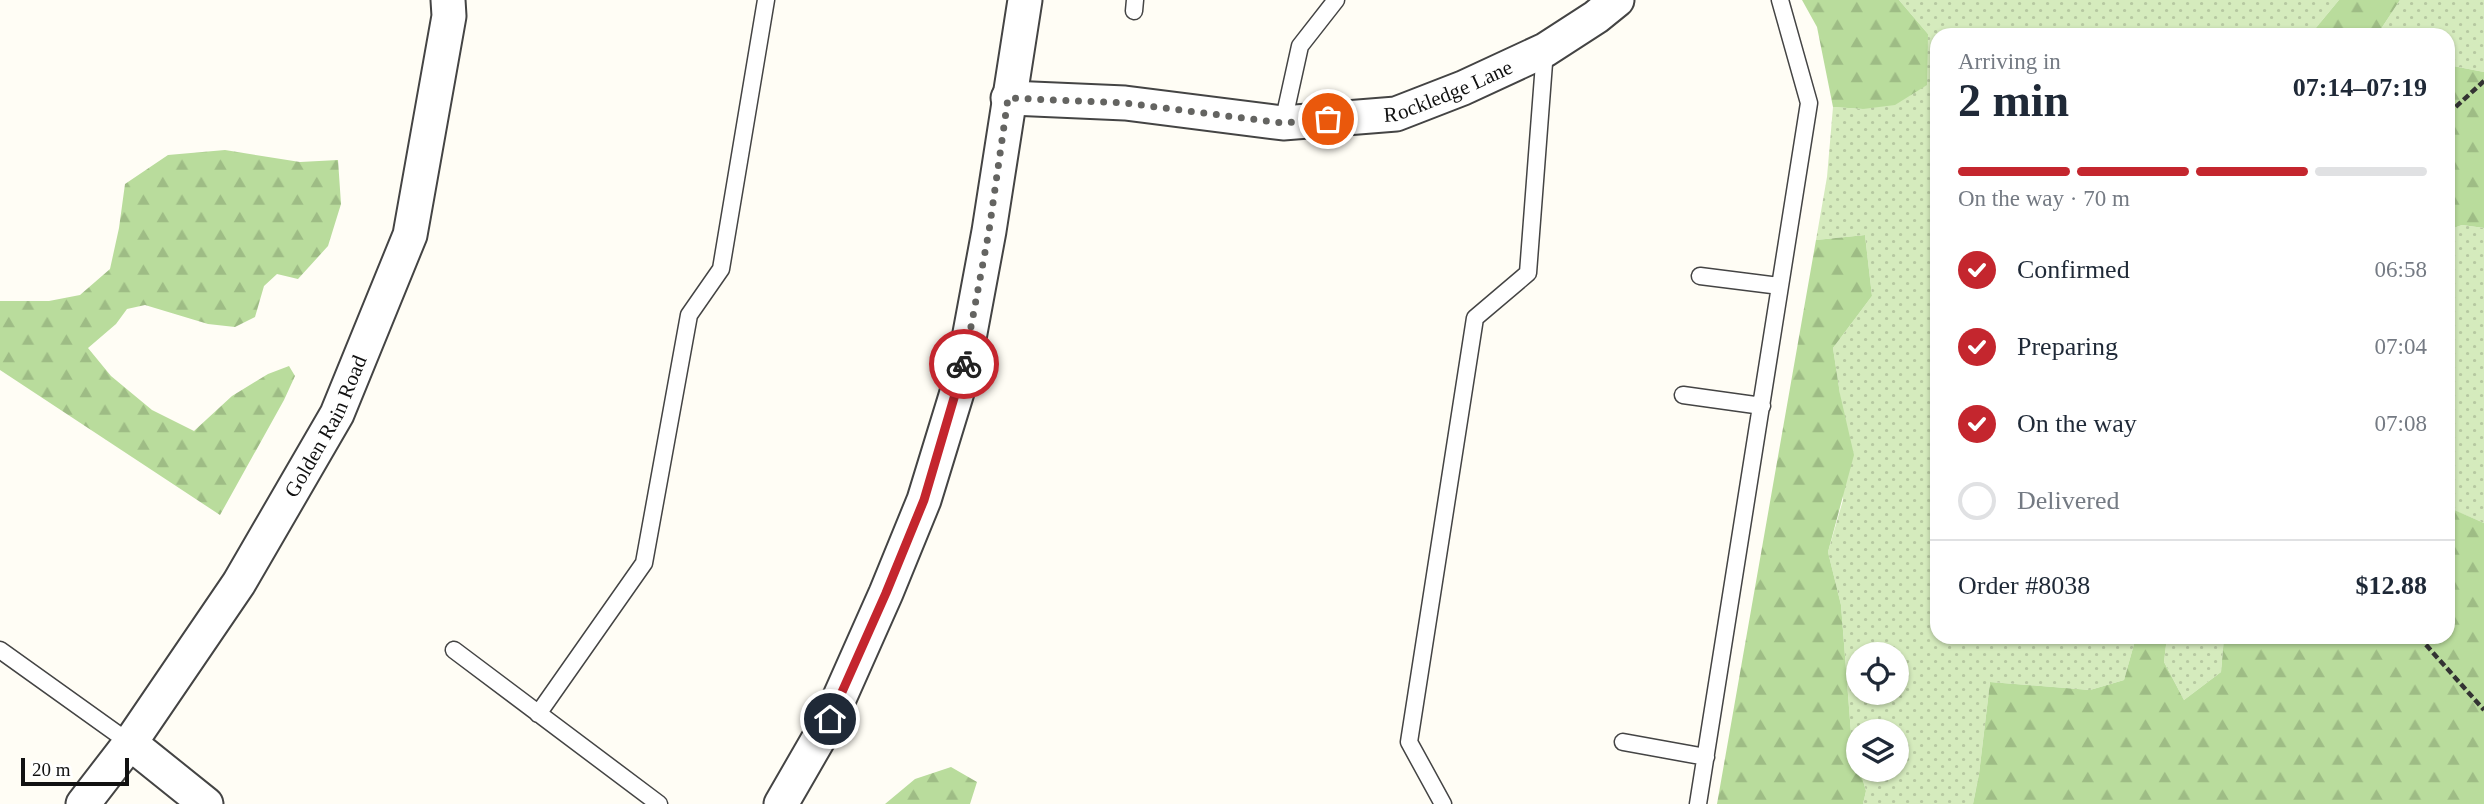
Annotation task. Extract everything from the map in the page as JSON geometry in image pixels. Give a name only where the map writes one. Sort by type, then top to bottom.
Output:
[{"type":"street","name":"Golden Rain Road","points":[[83,804],[130,743],[239,583],[337,414],[410,235],[449,16],[448,0]]},
{"type":"street","points":[[781,804],[830,719],[886,593],[924,500],[962,376],[989,231],[1025,0]]},
{"type":"street","name":"Rockledge Lane","points":[[1008,98],[1125,103],[1283,123],[1396,114],[1463,88],[1545,50],[1617,0]]},
{"type":"street","points":[[130,743],[206,804]]},
{"type":"lane","points":[[538,714],[644,562],[689,315],[721,269],[766,0]]},
{"type":"lane","points":[[1283,123],[1300,46],[1336,0]]},
{"type":"lane","points":[[1698,804],[1809,103],[1780,0]]},
{"type":"lane","points":[[1443,804],[1409,742],[1475,318],[1528,273],[1545,50]]},
{"type":"lane","points":[[1700,276],[1780,286]]},
{"type":"lane","points":[[1683,395],[1762,406]]},
{"type":"lane","points":[[0,650],[130,743]]},
{"type":"lane","points":[[454,650],[659,804]]},
{"type":"lane","points":[[1623,742],[1706,757]]},
{"type":"path","points":[[2455,108],[2484,81]]},
{"type":"path","points":[[2425,644],[2484,710]]},
{"type":"green space","points":[[1802,0],[1899,0],[1928,34],[1927,85],[1895,105],[1863,109],[1833,107],[1817,27]]},
{"type":"green space","points":[[1899,0],[2339,0],[2316,28],[1930,28],[1930,644],[2134,644],[2124,680],[2090,690],[1990,682],[1973,804],[1863,804],[1866,791],[1863,782],[1909,782],[1909,719],[1850,719],[1849,705],[1909,705],[1909,642],[1846,642],[1846,669],[1841,605],[1828,552],[1843,500],[1840,394],[1833,348],[1872,296],[1865,235],[1816,240],[1827,177],[1833,107],[1863,109],[1928,34]]},
{"type":"green space","points":[[2339,0],[2400,0],[2382,28],[2316,28]]},
{"type":"green space","points":[[2400,0],[2484,0],[2484,72],[2455,66],[2455,28],[2382,28]]},
{"type":"green space","points":[[2455,66],[2484,72],[2484,228],[2462,225],[2455,228]]},
{"type":"green space","points":[[225,150],[300,162],[338,160],[341,204],[328,246],[298,279],[277,274],[264,286],[255,317],[235,327],[208,324],[145,305],[127,309],[116,324],[88,348],[111,376],[152,410],[194,431],[232,396],[268,374],[289,366],[295,376],[284,400],[220,515],[0,370],[0,301],[49,301],[80,295],[110,269],[125,184],[168,155]]},
{"type":"green space","points":[[2462,225],[2484,228],[2484,523],[2455,511],[2455,228]]},
{"type":"green space","points":[[1865,235],[1872,296],[1833,348],[1854,455],[1828,552],[1841,605],[1846,705],[1849,705],[1850,719],[1846,719],[1846,782],[1863,782],[1866,791],[1863,804],[1717,804],[1816,240]]},
{"type":"green space","points":[[2455,510],[2484,523],[2484,804],[1973,804],[1990,682],[2090,690],[2124,680],[2134,644],[2166,644],[2164,662],[2184,700],[2221,672],[2223,644],[2455,644]]},
{"type":"green space","points":[[2166,644],[2223,644],[2221,672],[2184,700],[2164,662]]},
{"type":"green space","points":[[951,767],[977,782],[970,804],[885,804],[915,779]]},
{"type":"way so far","points":[[964,364],[989,231],[1008,98],[1125,103],[1283,123],[1328,119]]},
{"type":"route","points":[[830,719],[924,500],[964,364]]}]
